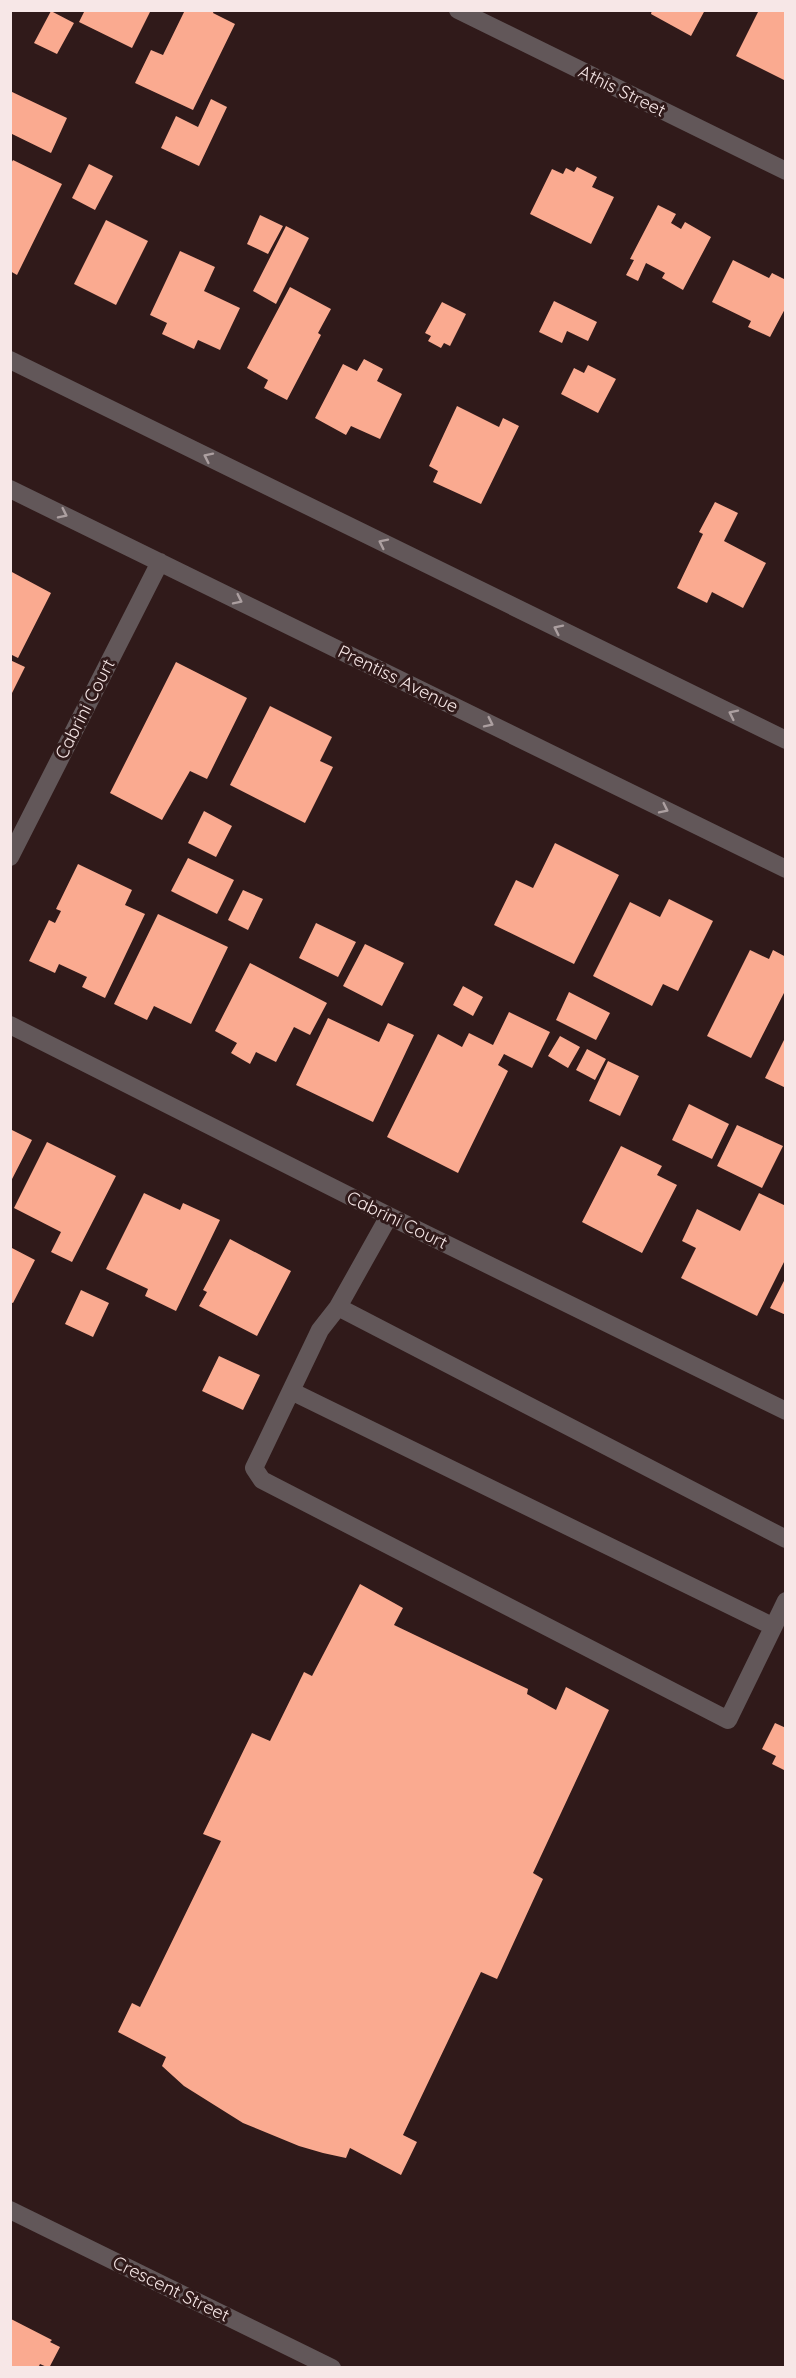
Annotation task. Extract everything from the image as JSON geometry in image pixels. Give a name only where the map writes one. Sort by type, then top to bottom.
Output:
[{"type":"street","name":"Athis Street","points":[[458,10],[786,171]]},
{"type":"street","points":[[10,360],[786,740]]},
{"type":"street","name":"Prentiss Avenue","points":[[10,489],[786,869]]},
{"type":"street","name":"Cabrini Court","points":[[10,856],[160,562]]},
{"type":"street","name":"Cabrini Court","points":[[10,1025],[389,1216],[786,1411]]},
{"type":"street","points":[[389,1216],[338,1307],[320,1330],[254,1468],[262,1480],[728,1720],[786,1601]]},
{"type":"street","points":[[338,1307],[786,1539]]},
{"type":"street","points":[[291,1391],[772,1626]]},
{"type":"street","name":"Crescent Street","points":[[10,2210],[332,2367]]},
{"type":"building","points":[[85,10],[151,10],[132,48],[79,22]]},
{"type":"building","points":[[185,10],[214,10],[213,13],[235,24],[193,110],[135,83],[151,50],[163,55]]},
{"type":"building","points":[[652,10],[705,10],[691,36],[651,14]]},
{"type":"building","points":[[759,10],[786,10],[786,81],[736,56]]},
{"type":"building","points":[[51,11],[74,23],[57,54],[34,43]]},
{"type":"building","points":[[10,91],[67,118],[51,153],[10,133]]},
{"type":"building","points":[[211,99],[227,107],[199,166],[161,148],[176,116],[198,127]]},
{"type":"building","points":[[13,160],[62,184],[17,275],[10,271],[10,165]]},
{"type":"building","points":[[89,164],[113,176],[95,210],[72,198]]},
{"type":"building","points":[[577,167],[597,177],[592,187],[614,197],[591,244],[530,214],[552,169],[563,174],[566,168],[574,172]]},
{"type":"building","points":[[658,205],[676,214],[671,223],[681,229],[685,222],[711,237],[683,290],[662,278],[665,273],[646,263],[638,281],[626,275],[634,260],[630,259]]},
{"type":"building","points":[[260,215],[283,226],[268,254],[247,244]]},
{"type":"building","points":[[106,220],[148,241],[116,305],[74,284]]},
{"type":"building","points":[[286,226],[309,238],[276,304],[253,291]]},
{"type":"building","points":[[180,251],[215,267],[204,291],[240,308],[220,350],[198,340],[194,349],[162,334],[167,323],[150,315]]},
{"type":"building","points":[[733,260],[769,278],[772,273],[786,280],[786,307],[770,337],[748,327],[751,321],[712,302]]},
{"type":"building","points":[[290,287],[331,309],[318,333],[321,335],[287,400],[264,388],[268,380],[247,368]]},
{"type":"building","points":[[554,301],[597,322],[588,341],[567,331],[562,343],[539,332]]},
{"type":"building","points":[[442,302],[466,314],[450,346],[444,343],[441,348],[428,341],[431,336],[425,333]]},
{"type":"building","points":[[364,359],[383,369],[377,381],[402,394],[380,439],[351,426],[346,435],[315,418],[343,364],[357,371]]},
{"type":"building","points":[[588,365],[616,379],[598,413],[561,394],[574,368],[584,373]]},
{"type":"building","points":[[457,406],[499,427],[503,418],[519,426],[481,504],[433,482],[438,471],[429,466]]},
{"type":"building","points":[[715,502],[738,513],[724,541],[766,563],[743,608],[712,592],[707,603],[677,588],[703,534],[699,532]]},
{"type":"building","points":[[10,571],[51,593],[18,658],[10,654]]},
{"type":"building","points":[[10,660],[25,667],[10,697]]},
{"type":"building","points":[[176,662],[247,698],[207,779],[190,771],[162,820],[110,793]]},
{"type":"building","points":[[270,706],[332,737],[320,761],[333,767],[305,823],[230,785]]},
{"type":"building","points":[[204,811],[232,826],[216,857],[188,843]]},
{"type":"building","points":[[555,843],[619,875],[574,964],[494,925],[516,880],[533,888]]},
{"type":"building","points":[[188,858],[234,880],[217,914],[171,891]]},
{"type":"building","points":[[78,864],[132,890],[125,905],[145,914],[105,998],[82,987],[87,977],[59,964],[55,973],[29,961],[49,920],[55,923],[61,911],[56,909]]},
{"type":"building","points":[[243,890],[263,899],[248,930],[228,920]]},
{"type":"building","points":[[669,899],[713,921],[678,991],[663,984],[652,1006],[593,976],[630,902],[660,917]]},
{"type":"building","points":[[158,914],[228,947],[191,1024],[154,1006],[147,1020],[114,1004]]},
{"type":"building","points":[[316,923],[356,942],[338,977],[299,958]]},
{"type":"building","points":[[365,944],[404,963],[382,1006],[343,986]]},
{"type":"building","points":[[750,950],[769,959],[773,950],[786,957],[786,989],[751,1058],[707,1036]]},
{"type":"building","points":[[250,963],[327,1003],[310,1035],[294,1027],[276,1062],[256,1052],[250,1064],[231,1053],[237,1043],[215,1031]]},
{"type":"building","points":[[463,986],[483,997],[473,1016],[453,1005]]},
{"type":"building","points":[[569,992],[610,1013],[596,1040],[556,1020]]},
{"type":"building","points":[[509,1012],[550,1032],[532,1068],[504,1054],[498,1065],[508,1071],[458,1173],[387,1137],[438,1034],[462,1047],[469,1033],[493,1045]]},
{"type":"building","points":[[328,1018],[379,1042],[388,1023],[414,1035],[373,1122],[296,1085]]},
{"type":"building","points":[[560,1036],[580,1047],[568,1068],[548,1056]]},
{"type":"building","points":[[786,1036],[786,1088],[765,1078]]},
{"type":"building","points":[[587,1049],[606,1059],[595,1080],[576,1070]]},
{"type":"building","points":[[608,1061],[639,1076],[620,1116],[589,1101]]},
{"type":"building","points":[[689,1104],[729,1124],[712,1159],[672,1140]]},
{"type":"building","points":[[737,1125],[783,1146],[762,1188],[717,1166]]},
{"type":"building","points":[[10,1129],[32,1140],[10,1183]]},
{"type":"building","points":[[47,1142],[116,1176],[72,1262],[51,1252],[61,1232],[14,1208]]},
{"type":"building","points":[[621,1146],[662,1166],[657,1175],[677,1185],[642,1253],[582,1222]]},
{"type":"building","points":[[144,1193],[180,1210],[183,1203],[220,1220],[176,1311],[145,1296],[148,1289],[106,1269]]},
{"type":"building","points":[[759,1193],[786,1206],[786,1258],[757,1316],[681,1278],[696,1248],[682,1241],[697,1209],[740,1231]]},
{"type":"building","points":[[230,1239],[291,1271],[257,1336],[199,1306],[207,1292],[203,1290]]},
{"type":"building","points":[[10,1247],[35,1260],[13,1303],[10,1302]]},
{"type":"building","points":[[786,1277],[786,1315],[770,1308]]},
{"type":"building","points":[[81,1290],[109,1303],[93,1337],[65,1324]]},
{"type":"building","points":[[219,1356],[260,1375],[243,1410],[202,1391]]},
{"type":"building","points":[[360,1584],[403,1608],[394,1625],[528,1689],[527,1694],[556,1710],[566,1687],[609,1710],[533,1873],[543,1879],[497,1979],[481,1972],[403,2135],[417,2142],[401,2175],[350,2148],[346,2158],[323,2153],[299,2146],[243,2123],[184,2086],[162,2066],[166,2057],[118,2032],[132,2003],[140,2007],[221,1841],[203,1834],[252,1733],[270,1741],[304,1672],[312,1676]]},
{"type":"building","points":[[775,1723],[786,1728],[786,1771],[772,1764],[776,1756],[762,1749]]},
{"type":"building","points":[[11,2319],[52,2340],[50,2342],[60,2347],[49,2368],[40,2364],[38,2368],[10,2368]]}]
